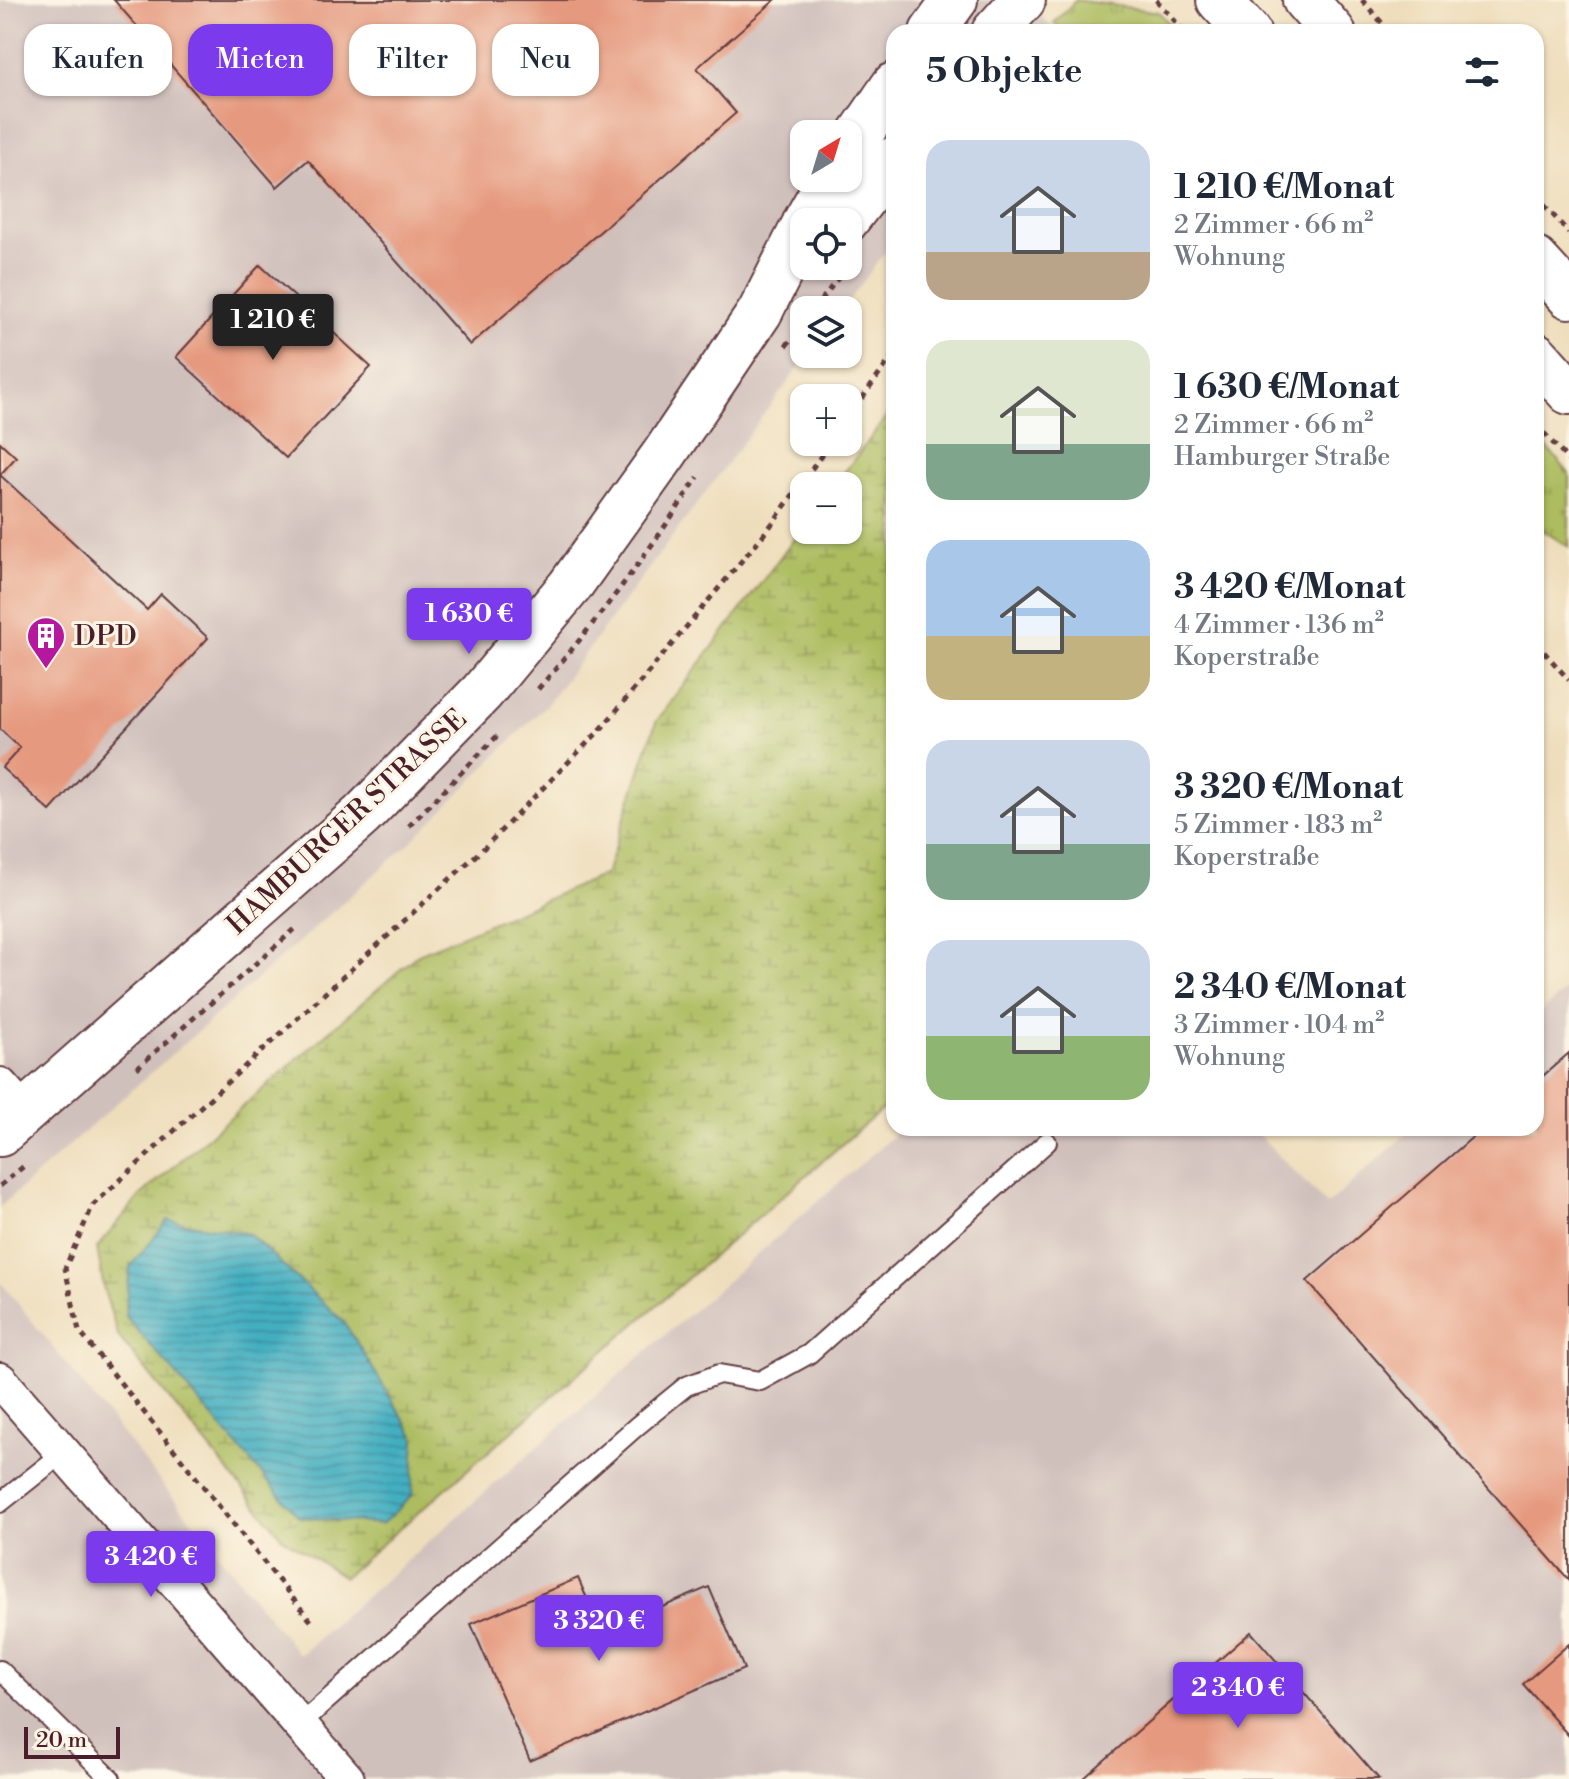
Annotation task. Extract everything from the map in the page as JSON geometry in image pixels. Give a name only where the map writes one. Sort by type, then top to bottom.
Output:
[{"type":"street","points":[[938,24],[955,0]]},
{"type":"street","points":[[1001,24],[1023,0]]},
{"type":"street","points":[[1219,0],[1241,24]]},
{"type":"street","points":[[1305,0],[1326,24]]},
{"type":"street","points":[[862,132],[886,97]]},
{"type":"street","points":[[856,208],[886,169]]},
{"type":"street","name":"HAMBURGER STRASSE","points":[[8,1111],[362,815],[472,704],[542,622],[592,556],[760,312],[790,253]]},
{"type":"street","points":[[1544,269],[1569,296]]},
{"type":"street","name":"HAMBURGER STRASSE","points":[[760,312],[791,280]]},
{"type":"street","points":[[1544,364],[1569,392]]},
{"type":"street","points":[[0,1380],[347,1779]]},
{"type":"lane","points":[[299,1725],[625,1436],[686,1386],[719,1374],[760,1381],[809,1354],[1047,1142]]},
{"type":"lane","points":[[0,1503],[63,1453]]},
{"type":"lane","points":[[0,1670],[111,1779]]},
{"type":"path","points":[[1156,0],[1178,24]]},
{"type":"path","points":[[1362,0],[1383,24]]},
{"type":"path","points":[[1544,205],[1569,233]]},
{"type":"path","points":[[862,399],[886,365]]},
{"type":"path","points":[[1544,433],[1569,461]]},
{"type":"path","points":[[311,1621],[79,1331],[65,1268],[93,1205],[485,847],[601,729],[769,528],[821,456]]},
{"type":"path","points":[[1544,652],[1569,680]]},
{"type":"shaded area","points":[[0,0],[1026,0],[1048,24],[886,24],[886,251],[852,296],[790,296],[790,368],[799,368],[548,703],[410,843],[0,1207]]},
{"type":"shaded area","points":[[1569,987],[1569,1779],[0,1779],[0,1281],[299,1655],[893,1136],[1260,1136],[1327,1205],[1404,1136],[1544,1136],[1544,1010]]},
{"type":"green space","points":[[1076,0],[1159,12],[1169,24],[1055,24]]},
{"type":"green space","points":[[886,418],[886,1106],[344,1577],[283,1538],[118,1336],[104,1290],[97,1248],[140,1196],[418,954],[606,874],[656,722],[790,544],[862,544],[862,472],[845,472],[857,456],[862,456],[862,449]]},
{"type":"green space","points":[[1544,444],[1569,473],[1569,547],[1544,531]]},
{"type":"water","points":[[168,1220],[249,1234],[344,1322],[415,1437],[412,1496],[382,1524],[299,1517],[125,1316],[130,1267]]},
{"type":"building","points":[[114,0],[775,0],[697,68],[736,113],[470,345],[308,160],[277,187],[198,96],[333,96],[333,24],[188,24],[188,85],[172,67],[172,24],[135,24]]},
{"type":"building","points":[[260,265],[371,367],[286,458],[176,357]]},
{"type":"building","points":[[0,442],[16,457],[0,475]]},
{"type":"building","points":[[0,475],[147,610],[161,594],[208,638],[50,811],[2,768],[20,748],[0,729]]},
{"type":"building","points":[[1569,1053],[1569,1580],[1307,1281],[1474,1136],[1544,1136],[1544,1075]]},
{"type":"building","points":[[578,1578],[602,1633],[709,1587],[744,1669],[530,1761],[471,1624]]},
{"type":"building","points":[[1251,1632],[1379,1779],[1083,1779]]},
{"type":"building","points":[[1569,1644],[1569,1736],[1523,1684]]},
{"type":"place","name":"DPD","points":[[46,670]]}]
